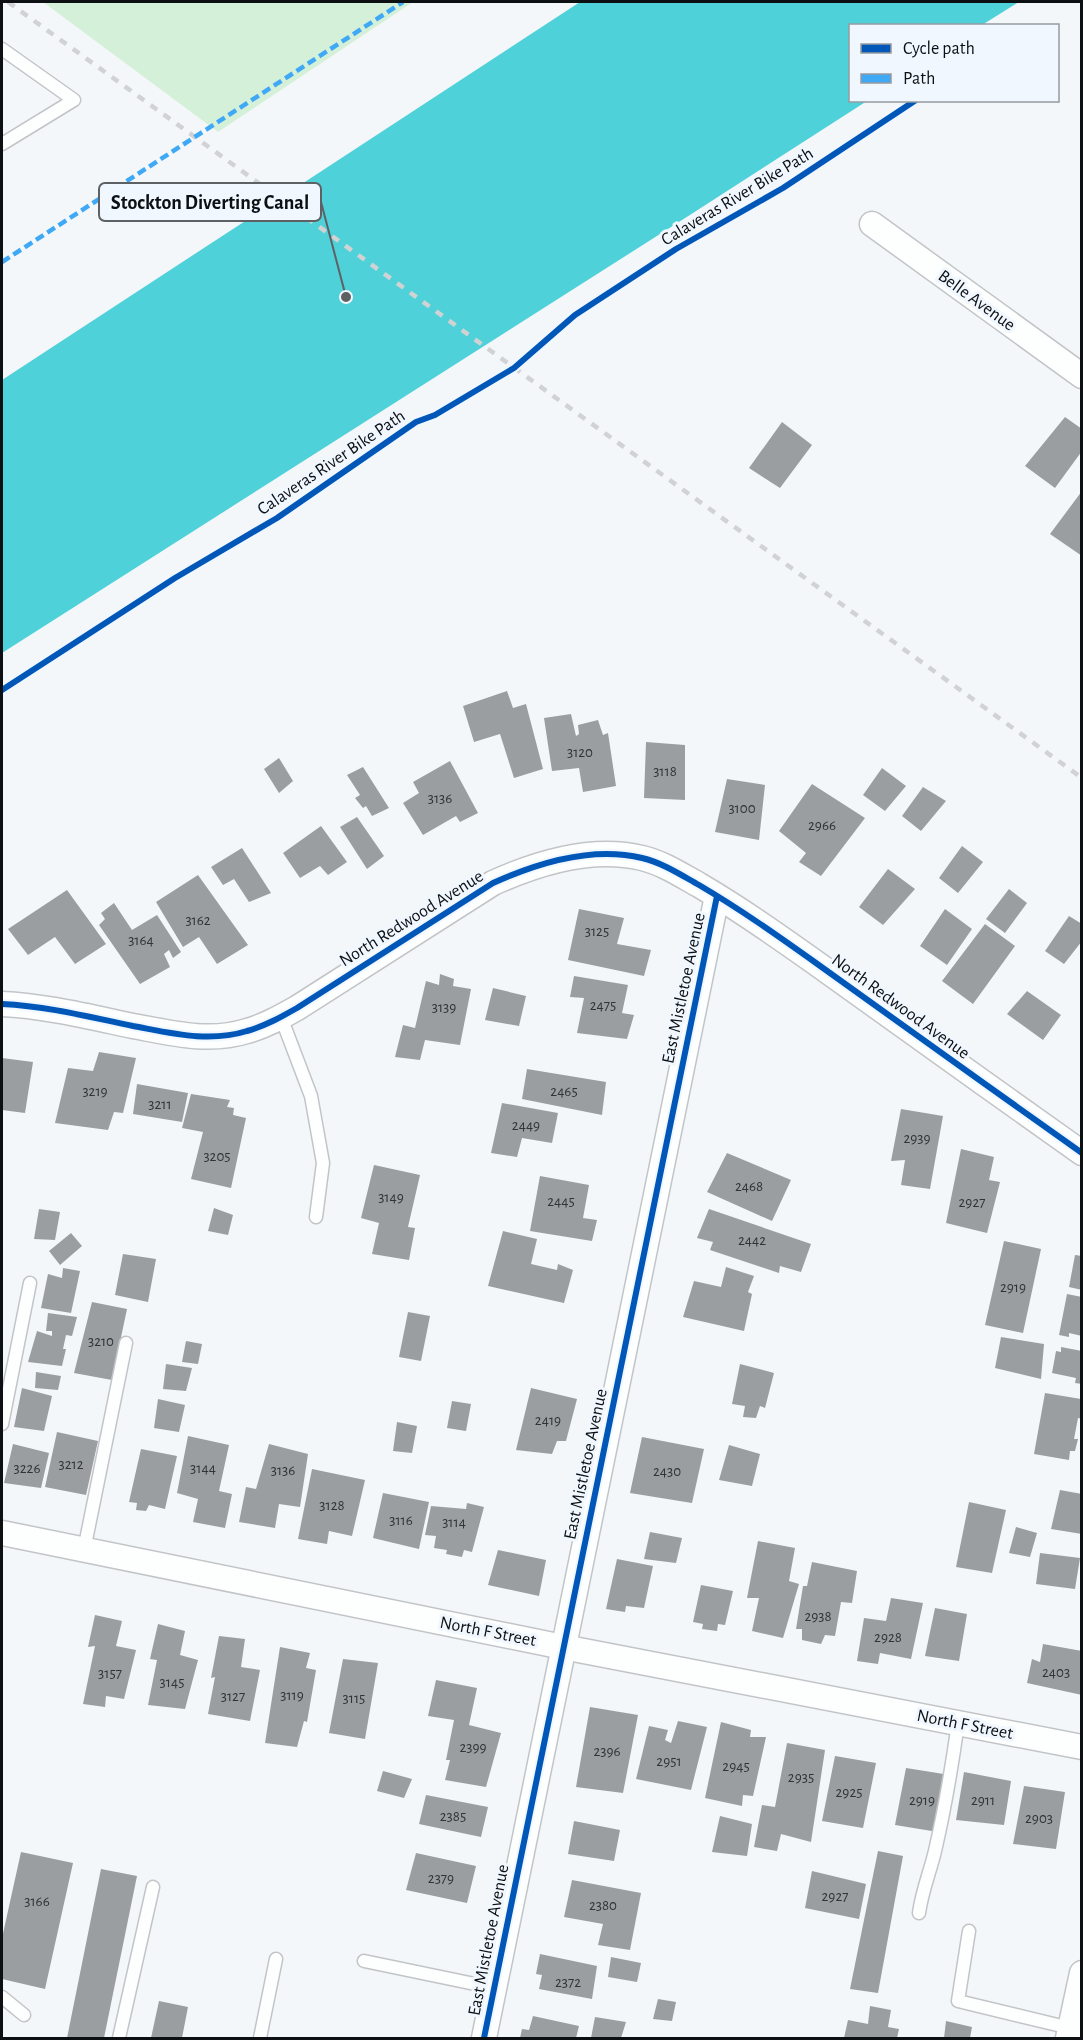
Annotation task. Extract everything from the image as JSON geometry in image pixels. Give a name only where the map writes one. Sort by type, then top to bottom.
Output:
[{"type":"street","name":"Belle Avenue","points":[[872,224],[1082,376]]},
{"type":"street","name":"North Redwood Avenue","points":[[2,1004],[31,1005],[189,1037],[247,1032],[281,1017],[493,883],[526,868],[555,860],[625,855],[664,865],[757,921],[1082,1153]]},
{"type":"street","name":"East Mistletoe Avenue","points":[[484,2038],[717,896]]},
{"type":"street","name":"North F Street","points":[[2,1533],[563,1647],[1082,1747]]},
{"type":"street","points":[[1069,2033],[1082,1973]]},
{"type":"lane","points":[[2,49],[74,100],[2,144]]},
{"type":"lane","points":[[281,1017],[312,1096],[323,1163],[315,1217]]},
{"type":"lane","points":[[2,1424],[30,1283]]},
{"type":"lane","points":[[84,1550],[126,1343]]},
{"type":"lane","points":[[919,1913],[950,1785],[958,1723]]},
{"type":"lane","points":[[119,2038],[153,1887]]},
{"type":"lane","points":[[969,1931],[958,2001],[1069,2033]]},
{"type":"lane","points":[[260,2038],[276,1959]]},
{"type":"lane","points":[[364,1961],[494,1988]]},
{"type":"lane","points":[[2,1997],[24,2014]]},
{"type":"green space","points":[[43,2],[413,2],[218,132]]},
{"type":"water","points":[[580,2],[1019,2],[984,24],[849,24],[849,102],[865,102],[2,653],[2,380]]},
{"type":"building","points":[[1065,417],[1082,429],[1082,451],[1055,488],[1025,466]]},
{"type":"building","points":[[782,422],[812,445],[780,488],[749,468]]},
{"type":"building","points":[[1082,491],[1082,556],[1050,534]]},
{"type":"building","points":[[507,691],[513,708],[526,704],[543,769],[514,778],[500,734],[474,742],[463,706]]},
{"type":"building","points":[[571,714],[576,736],[579,734],[578,725],[598,720],[603,735],[608,733],[616,786],[583,792],[579,768],[552,771],[544,718]]},
{"type":"building","points":[[646,742],[685,745],[685,800],[644,798]]},
{"type":"building","points":[[279,758],[293,781],[279,793],[264,769]]},
{"type":"building","points":[[450,761],[478,813],[460,822],[456,816],[423,835],[403,803],[419,793],[413,782]]},
{"type":"building","points":[[363,767],[389,808],[372,816],[366,806],[363,808],[355,798],[360,795],[347,775]]},
{"type":"building","points":[[882,768],[906,786],[885,811],[863,795]]},
{"type":"building","points":[[727,779],[765,785],[759,840],[715,832]]},
{"type":"building","points":[[812,784],[865,818],[821,876],[799,862],[806,853],[779,831]]},
{"type":"building","points":[[923,787],[946,801],[921,831],[902,816]]},
{"type":"building","points":[[357,817],[384,856],[367,869],[340,827]]},
{"type":"building","points":[[321,826],[347,862],[328,875],[320,866],[300,878],[283,853]]},
{"type":"building","points":[[962,846],[983,862],[958,893],[939,878]]},
{"type":"building","points":[[242,848],[271,893],[249,902],[234,879],[223,885],[211,867]]},
{"type":"building","points":[[888,869],[915,889],[883,925],[859,907]]},
{"type":"building","points":[[198,875],[248,945],[217,964],[199,937],[183,947],[156,902]]},
{"type":"building","points":[[1009,889],[1027,903],[1005,933],[986,919]]},
{"type":"building","points":[[67,890],[106,944],[75,964],[55,937],[28,955],[8,929]]},
{"type":"building","points":[[114,903],[132,930],[157,915],[181,952],[173,958],[169,950],[164,954],[170,967],[140,984],[99,925],[105,919],[101,913]]},
{"type":"building","points":[[579,909],[624,918],[617,944],[651,950],[644,976],[568,960]]},
{"type":"building","points":[[945,909],[972,929],[947,965],[920,946]]},
{"type":"building","points":[[1069,916],[1082,924],[1082,941],[1064,964],[1045,951]]},
{"type":"building","points":[[985,924],[1015,946],[973,1004],[942,981]]},
{"type":"building","points":[[440,974],[454,979],[453,986],[471,989],[460,1045],[425,1040],[420,1060],[395,1057],[403,1025],[415,1028],[426,981],[439,985]]},
{"type":"building","points":[[574,976],[628,985],[622,1013],[634,1015],[627,1039],[577,1033],[584,998],[570,997]]},
{"type":"building","points":[[493,988],[526,996],[519,1026],[485,1020]]},
{"type":"building","points":[[1027,991],[1061,1015],[1043,1040],[1007,1014]]},
{"type":"building","points":[[99,1052],[136,1058],[123,1113],[114,1112],[108,1130],[55,1123],[68,1068],[93,1071]]},
{"type":"building","points":[[2,1058],[33,1062],[25,1113],[2,1110]]},
{"type":"building","points":[[527,1069],[606,1082],[602,1115],[522,1099]]},
{"type":"building","points":[[137,1084],[188,1093],[182,1122],[133,1114]]},
{"type":"building","points":[[191,1094],[230,1100],[227,1107],[234,1108],[233,1115],[246,1118],[231,1188],[191,1179],[203,1132],[182,1128]]},
{"type":"building","points":[[502,1103],[558,1113],[552,1143],[522,1138],[517,1157],[491,1153]]},
{"type":"building","points":[[901,1109],[943,1116],[930,1189],[901,1185],[905,1160],[891,1161]]},
{"type":"building","points":[[961,1149],[994,1157],[989,1180],[1000,1182],[987,1233],[946,1223]]},
{"type":"building","points":[[727,1153],[791,1180],[772,1221],[707,1192]]},
{"type":"building","points":[[374,1165],[420,1175],[408,1227],[415,1228],[409,1260],[372,1254],[379,1223],[361,1218]]},
{"type":"building","points":[[540,1176],[589,1185],[583,1218],[597,1220],[592,1241],[530,1231]]},
{"type":"building","points":[[214,1208],[233,1215],[228,1235],[208,1231]]},
{"type":"building","points":[[39,1209],[60,1212],[55,1240],[34,1239]]},
{"type":"building","points":[[709,1209],[811,1244],[801,1272],[780,1266],[779,1273],[710,1250],[713,1242],[697,1238]]},
{"type":"building","points":[[503,1231],[537,1239],[531,1264],[557,1270],[558,1264],[573,1270],[564,1303],[488,1286]]},
{"type":"building","points":[[71,1233],[82,1246],[60,1265],[49,1251]]},
{"type":"building","points":[[1004,1241],[1041,1249],[1023,1333],[985,1325]]},
{"type":"building","points":[[123,1254],[156,1259],[148,1302],[115,1295]]},
{"type":"building","points":[[1075,1255],[1082,1256],[1082,1290],[1069,1287]]},
{"type":"building","points":[[726,1267],[754,1276],[748,1292],[752,1294],[744,1331],[683,1317],[694,1281],[721,1287]]},
{"type":"building","points":[[63,1268],[80,1271],[71,1313],[41,1308],[48,1274],[62,1278]]},
{"type":"building","points":[[1067,1294],[1082,1297],[1082,1336],[1069,1333],[1069,1337],[1059,1335]]},
{"type":"building","points":[[92,1302],[127,1309],[112,1380],[74,1373]]},
{"type":"building","points":[[408,1312],[430,1316],[421,1361],[399,1357]]},
{"type":"building","points":[[48,1313],[77,1317],[72,1336],[66,1335],[62,1366],[28,1362],[37,1331],[52,1336],[52,1331],[46,1331]]},
{"type":"building","points":[[1001,1337],[1044,1344],[1041,1379],[995,1368]]},
{"type":"building","points":[[186,1341],[202,1344],[198,1364],[182,1362]]},
{"type":"building","points":[[1061,1347],[1082,1351],[1082,1384],[1075,1383],[1076,1378],[1052,1373],[1056,1351],[1061,1352]]},
{"type":"building","points":[[166,1364],[192,1368],[186,1391],[163,1389]]},
{"type":"building","points":[[740,1364],[774,1373],[765,1408],[760,1406],[756,1418],[743,1417],[745,1406],[732,1404]]},
{"type":"building","points":[[36,1372],[61,1376],[58,1390],[35,1388]]},
{"type":"building","points":[[22,1388],[52,1396],[44,1431],[14,1427]]},
{"type":"building","points":[[531,1388],[577,1399],[566,1441],[557,1441],[552,1454],[516,1450]]},
{"type":"building","points":[[1045,1393],[1081,1399],[1082,1419],[1078,1418],[1074,1439],[1078,1439],[1075,1451],[1070,1451],[1069,1460],[1034,1454]]},
{"type":"building","points":[[158,1399],[185,1405],[179,1432],[154,1428]]},
{"type":"building","points":[[452,1401],[471,1404],[466,1431],[447,1428]]},
{"type":"building","points":[[397,1422],[417,1426],[412,1453],[393,1451]]},
{"type":"building","points":[[57,1432],[98,1441],[86,1495],[45,1487]]},
{"type":"building","points":[[188,1436],[229,1445],[219,1491],[232,1494],[225,1528],[193,1522],[198,1499],[177,1493]]},
{"type":"building","points":[[642,1437],[704,1449],[692,1503],[630,1493]]},
{"type":"building","points":[[13,1444],[49,1453],[41,1488],[4,1483]]},
{"type":"building","points":[[269,1444],[308,1454],[300,1507],[279,1504],[275,1528],[239,1522],[246,1487],[256,1489]]},
{"type":"building","points":[[729,1445],[760,1454],[752,1486],[719,1480]]},
{"type":"building","points":[[141,1449],[177,1456],[165,1509],[149,1505],[146,1511],[136,1510],[137,1503],[129,1502]]},
{"type":"building","points":[[312,1469],[365,1480],[352,1536],[329,1531],[327,1544],[298,1539]]},
{"type":"building","points":[[1060,1490],[1082,1494],[1082,1534],[1051,1529]]},
{"type":"building","points":[[383,1493],[429,1502],[419,1549],[373,1538]]},
{"type":"building","points":[[969,1502],[1006,1510],[992,1573],[956,1567]]},
{"type":"building","points":[[467,1503],[484,1507],[472,1552],[464,1550],[462,1557],[446,1554],[447,1550],[434,1548],[436,1536],[425,1535],[431,1506],[466,1509]]},
{"type":"building","points":[[1016,1527],[1037,1533],[1030,1557],[1009,1553]]},
{"type":"building","points":[[650,1532],[682,1538],[676,1563],[644,1559]]},
{"type":"building","points":[[758,1541],[795,1548],[789,1581],[799,1584],[783,1638],[752,1631],[759,1598],[747,1598]]},
{"type":"building","points":[[498,1550],[546,1560],[539,1596],[488,1585]]},
{"type":"building","points":[[1040,1553],[1080,1558],[1075,1589],[1036,1584]]},
{"type":"building","points":[[617,1559],[653,1566],[644,1608],[626,1606],[625,1612],[606,1609]]},
{"type":"building","points":[[812,1562],[857,1571],[852,1603],[841,1602],[835,1636],[825,1635],[821,1644],[802,1640],[802,1629],[796,1629],[803,1586],[807,1586]]},
{"type":"building","points":[[701,1585],[733,1591],[725,1625],[718,1624],[717,1631],[702,1629],[703,1624],[693,1622]]},
{"type":"building","points":[[891,1598],[923,1603],[911,1659],[880,1653],[878,1664],[857,1661],[864,1618],[886,1621]]},
{"type":"building","points":[[935,1608],[967,1614],[959,1661],[925,1656]]},
{"type":"building","points":[[95,1615],[122,1621],[116,1646],[136,1650],[124,1699],[106,1696],[105,1707],[83,1704],[95,1646],[88,1647]]},
{"type":"building","points":[[158,1624],[185,1631],[180,1655],[198,1660],[185,1709],[148,1705],[157,1660],[150,1659]]},
{"type":"building","points":[[219,1636],[245,1639],[241,1667],[260,1670],[250,1721],[208,1714],[215,1677],[211,1678]]},
{"type":"building","points":[[1043,1644],[1082,1651],[1082,1695],[1027,1683],[1032,1659],[1040,1662]]},
{"type":"building","points":[[280,1647],[310,1653],[306,1668],[316,1670],[307,1722],[304,1721],[297,1747],[265,1743]]},
{"type":"building","points":[[343,1659],[378,1663],[365,1739],[329,1733]]},
{"type":"building","points":[[436,1680],[477,1688],[469,1725],[501,1733],[486,1787],[445,1780],[450,1760],[446,1760],[454,1720],[428,1716]]},
{"type":"building","points":[[590,1707],[638,1715],[623,1793],[576,1787]]},
{"type":"building","points":[[678,1721],[707,1727],[691,1790],[636,1779],[649,1726],[668,1730],[665,1740],[671,1743]]},
{"type":"building","points":[[721,1722],[751,1730],[750,1737],[766,1737],[753,1796],[743,1795],[742,1806],[705,1798]]},
{"type":"building","points":[[787,1743],[825,1750],[811,1842],[781,1834],[777,1851],[754,1847],[762,1805],[775,1807]]},
{"type":"building","points":[[835,1756],[876,1763],[863,1828],[822,1821]]},
{"type":"building","points":[[906,1768],[950,1775],[938,1832],[895,1825]]},
{"type":"building","points":[[383,1771],[412,1779],[404,1798],[377,1791]]},
{"type":"building","points":[[964,1772],[1011,1781],[1004,1825],[956,1820]]},
{"type":"building","points":[[1024,1786],[1065,1792],[1056,1849],[1013,1844]]},
{"type":"building","points":[[426,1795],[488,1807],[481,1837],[419,1824]]},
{"type":"building","points":[[720,1816],[752,1824],[747,1856],[712,1852]]},
{"type":"building","points":[[574,1821],[620,1830],[614,1861],[568,1854]]},
{"type":"building","points":[[878,1851],[903,1856],[878,1993],[850,1989]]},
{"type":"building","points":[[21,1852],[73,1863],[45,1989],[2,1979],[2,1938]]},
{"type":"building","points":[[416,1853],[476,1866],[467,1903],[406,1890]]},
{"type":"building","points":[[101,1869],[137,1876],[104,2038],[67,2038]]},
{"type":"building","points":[[812,1871],[866,1884],[859,1919],[805,1908]]},
{"type":"building","points":[[572,1880],[641,1893],[630,1950],[598,1945],[603,1924],[564,1917]]},
{"type":"building","points":[[540,1954],[597,1966],[592,1999],[539,1989],[542,1975],[536,1974]]},
{"type":"building","points":[[611,1957],[641,1963],[637,1982],[608,1977]]},
{"type":"building","points":[[658,1999],[676,2002],[672,2021],[653,2019]]},
{"type":"building","points":[[159,2001],[188,2007],[182,2038],[151,2038]]},
{"type":"building","points":[[870,2006],[891,2010],[888,2027],[899,2029],[897,2038],[844,2038],[848,2020],[868,2024]]},
{"type":"building","points":[[533,2016],[579,2026],[576,2038],[520,2038],[522,2029],[529,2030]]},
{"type":"building","points":[[595,2017],[626,2022],[621,2038],[591,2038]]},
{"type":"building","points":[[946,2021],[972,2027],[970,2038],[944,2038]]},
{"type":"railway","points":[[8,2],[1082,778]]},
{"type":"marked path","points":[[2,262],[403,2]]},
{"type":"cycle path","name":"Calaveras River Bike Path","points":[[2,690],[175,578],[277,518],[416,422],[435,415],[514,368],[575,315],[676,249],[783,188],[913,102]]},
{"type":"cycle path","points":[[2,1004],[51,1009],[176,1034],[204,1037],[233,1035],[260,1027],[297,1008],[493,883],[528,869],[566,858],[585,855],[623,855],[650,860],[665,866],[744,913],[1082,1153]]},
{"type":"cycle path","points":[[484,2038],[717,896]]},
{"type":"place","name":"Stockton Diverting Canal","points":[[346,297]]}]
